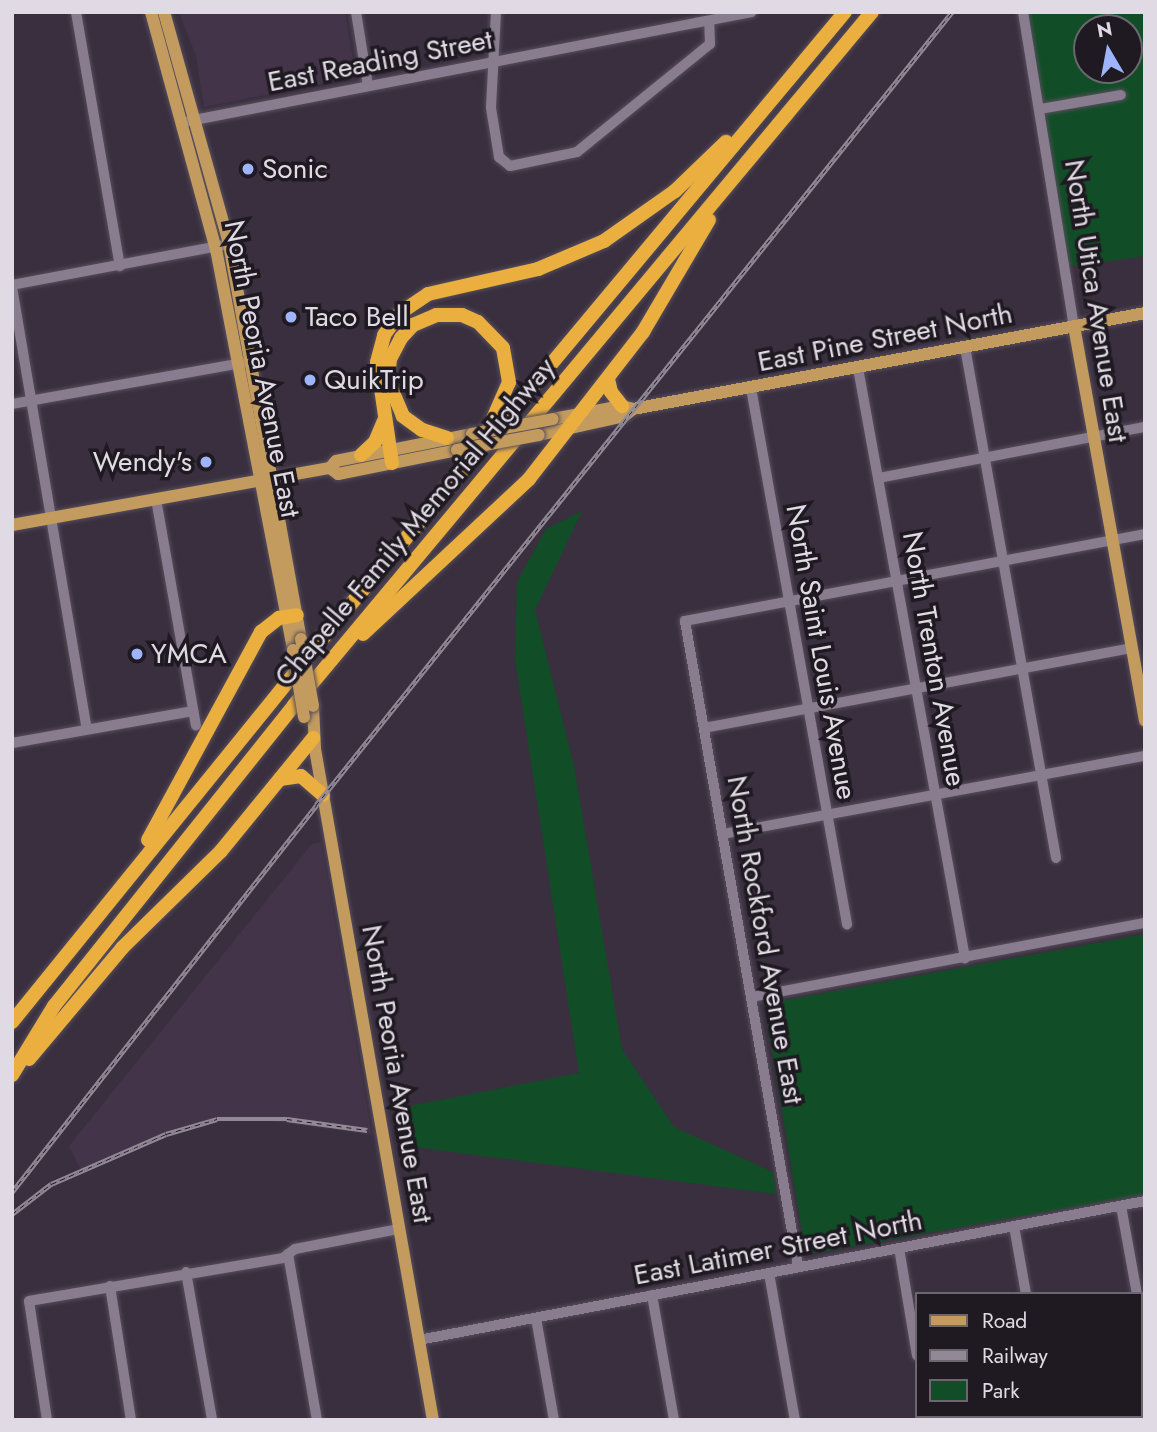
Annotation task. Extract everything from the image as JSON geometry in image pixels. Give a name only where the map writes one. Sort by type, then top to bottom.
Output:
[{"type":"highway","name":"Chapelle Family Memorial Highway","points":[[12,1022],[119,885],[845,12]]},
{"type":"highway","name":"Chapelle Family Memorial Highway","points":[[12,1075],[54,1006],[314,681],[872,12]]},
{"type":"highway","points":[[391,456],[378,352],[389,327],[406,307],[438,291],[552,264],[619,233],[676,191],[780,90]]},
{"type":"highway","points":[[314,681],[502,509],[570,429],[643,332],[683,259],[748,161]]},
{"type":"highway","points":[[452,444],[422,430],[403,416],[391,396],[388,373],[393,351],[407,330],[427,318],[452,314],[486,327],[499,341],[509,365],[503,402],[472,458]]},
{"type":"highway","points":[[608,379],[611,393],[628,408]]},
{"type":"highway","points":[[361,455],[375,442],[385,420]]},
{"type":"highway","points":[[119,885],[166,813],[261,632],[291,616]]},
{"type":"highway","points":[[12,1083],[66,1011],[221,851],[313,737]]},
{"type":"highway","points":[[279,779],[301,776],[323,795]]},
{"type":"main road","name":"North Peoria Avenue East","points":[[151,12],[229,244],[274,479],[293,650],[304,718],[313,737]]},
{"type":"main road","name":"North Peoria Avenue East","points":[[164,12],[216,249],[260,481],[291,616],[301,639],[313,706],[313,737],[433,1420]]},
{"type":"main road","name":"East Pine Street North","points":[[452,444],[472,434],[580,414],[751,388],[1145,313]]},
{"type":"main road","name":"North Utica Avenue East","points":[[1074,326],[1145,721]]},
{"type":"main road","name":"East Pine Street North","points":[[330,468],[338,474],[391,456],[452,444],[570,429],[624,416],[628,408]]},
{"type":"main road","name":"East Pine Street North","points":[[12,525],[330,468],[336,461],[361,455],[391,456]]},
{"type":"street","points":[[76,12],[120,266]]},
{"type":"street","points":[[356,12],[368,86]]},
{"type":"street","points":[[496,12],[490,62],[491,108],[502,162],[510,166],[573,155],[710,44],[709,21]]},
{"type":"street","name":"East Reading Street","points":[[188,121],[752,12]]},
{"type":"street","name":"North Utica Avenue East","points":[[1023,12],[1074,326]]},
{"type":"street","points":[[1040,109],[1121,95]]},
{"type":"street","points":[[87,729],[12,286],[216,249],[229,244]]},
{"type":"street","points":[[965,347],[1056,858]]},
{"type":"street","points":[[12,404],[239,364],[252,359]]},
{"type":"street","name":"North Trenton Avenue","points":[[858,368],[965,958]]},
{"type":"street","name":"North Saint Louis Avenue","points":[[751,388],[847,924]]},
{"type":"street","points":[[879,478],[1145,427]]},
{"type":"street","points":[[156,499],[196,726]]},
{"type":"street","points":[[789,601],[1004,563],[1145,534]]},
{"type":"street","name":"North Rockford Avenue East","points":[[789,601],[685,621],[798,1266]]},
{"type":"street","points":[[704,728],[1132,648]]},
{"type":"street","points":[[12,743],[193,710]]},
{"type":"street","points":[[723,834],[1145,756]]},
{"type":"street","points":[[752,997],[1145,923]]},
{"type":"street","name":"East Latimer Street North","points":[[419,1340],[1145,1201]]},
{"type":"street","points":[[1121,1206],[1137,1292]]},
{"type":"street","points":[[1014,1226],[1026,1292]]},
{"type":"street","points":[[47,1420],[29,1301],[288,1254],[295,1249],[399,1229]]},
{"type":"street","points":[[899,1248],[916,1350]]},
{"type":"street","points":[[288,1254],[317,1420]]},
{"type":"street","points":[[186,1272],[212,1420]]},
{"type":"street","points":[[769,1273],[795,1420]]},
{"type":"street","points":[[110,1286],[131,1420]]},
{"type":"street","points":[[652,1295],[674,1420]]},
{"type":"street","points":[[536,1318],[554,1420]]},
{"type":"shaded area","points":[[179,12],[345,12],[356,77],[204,107],[196,56]]},
{"type":"shaded area","points":[[321,842],[372,1135],[255,1119],[218,1121],[173,1133],[82,1172],[69,1146],[312,844]]},
{"type":"green space","points":[[1022,12],[1145,12],[1145,256],[1065,267]]},
{"type":"green space","points":[[582,511],[535,610],[574,766],[622,1049],[674,1127],[773,1172],[776,1194],[407,1146],[394,1109],[579,1073],[515,659],[517,582],[546,529]]},
{"type":"green space","points":[[1145,934],[1145,1194],[806,1255],[764,1004]]},
{"type":"railway","points":[[12,1192],[316,805],[952,12]]},
{"type":"railway","points":[[12,1214],[51,1184],[166,1134],[217,1119],[287,1119],[367,1130]]},
{"type":"place","name":"Sonic","points":[[248,169]]},
{"type":"place","name":"Taco Bell","points":[[291,317]]},
{"type":"place","name":"QuikTrip","points":[[310,380]]},
{"type":"place","name":"Wendy's","points":[[206,462]]},
{"type":"place","name":"YMCA","points":[[137,654]]}]
